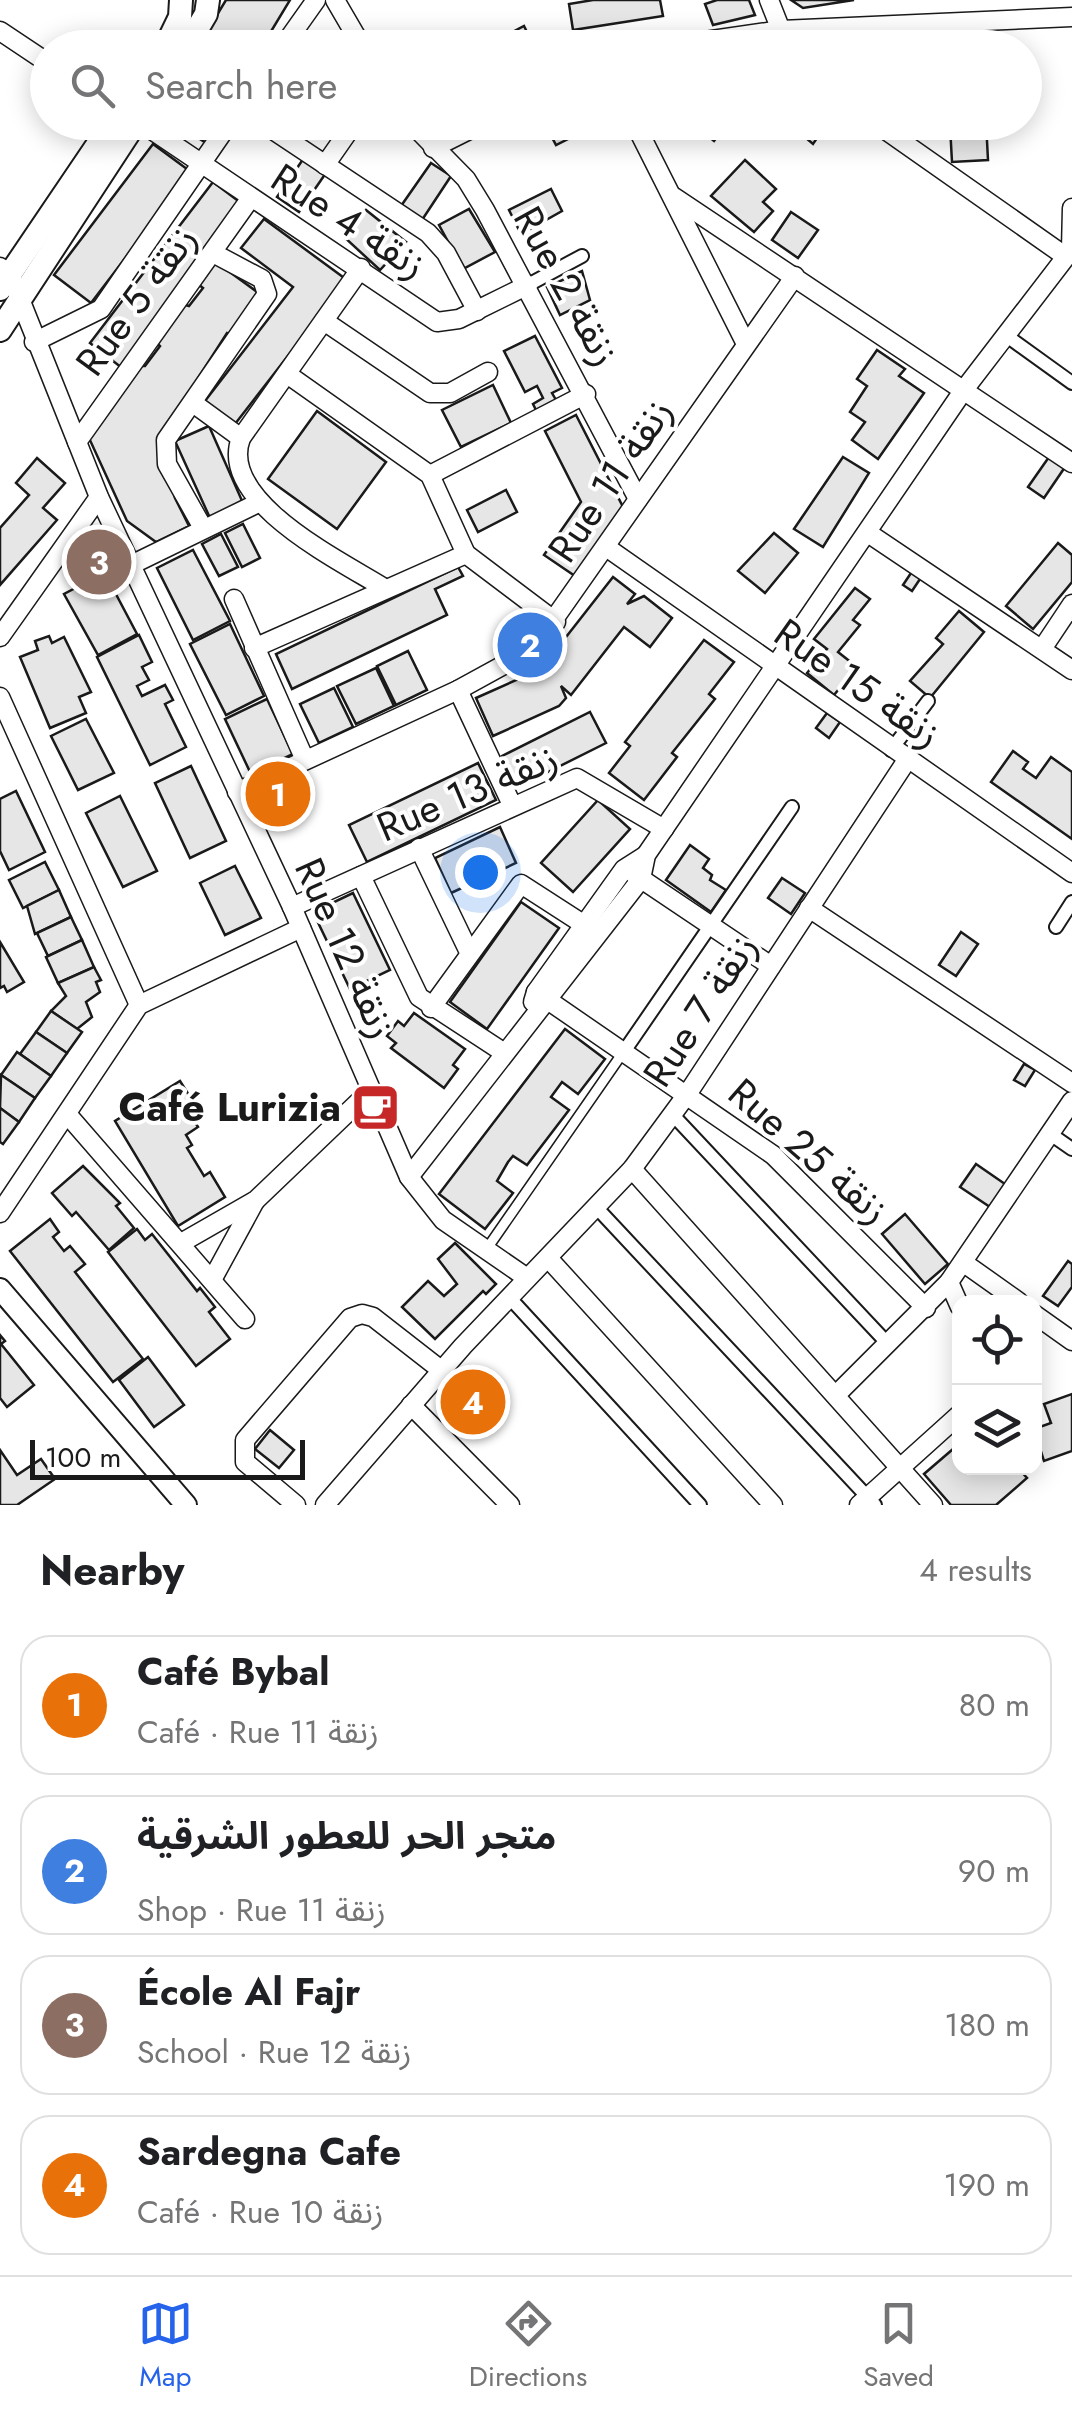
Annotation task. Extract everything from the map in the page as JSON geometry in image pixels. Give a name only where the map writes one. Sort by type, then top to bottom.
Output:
[{"type":"main road","points":[[171,30],[181,2]]},
{"type":"main road","points":[[195,30],[208,2]]},
{"type":"main road","points":[[0,330],[7,283],[101,140]]},
{"type":"main road","points":[[7,283],[123,140]]},
{"type":"street","points":[[295,30],[316,0]]},
{"type":"street","points":[[335,0],[352,30]]},
{"type":"street","points":[[770,0],[781,30]]},
{"type":"street","points":[[894,30],[1072,17]]},
{"type":"street","points":[[0,31],[30,51]]},
{"type":"street","name":"Rue 4 زنقة","points":[[165,140],[437,322],[477,311],[528,284]]},
{"type":"street","points":[[34,342],[101,309],[218,140]]},
{"type":"street","points":[[288,140],[438,243],[477,311]]},
{"type":"street","points":[[325,164],[342,140]]},
{"type":"street","name":"Rue 2 زنقة","points":[[426,140],[466,179],[528,284],[638,499]]},
{"type":"street","points":[[433,148],[449,140]]},
{"type":"street","points":[[644,140],[746,344]]},
{"type":"street","points":[[901,140],[1069,252]]},
{"type":"street","points":[[674,197],[1072,464]]},
{"type":"street","name":"Rue 5 زنقة","points":[[77,442],[250,198]]},
{"type":"street","points":[[409,1177],[633,874],[963,391],[1069,252],[1072,208]]},
{"type":"street","points":[[203,528],[164,452],[166,440],[267,294],[262,279],[212,253]]},
{"type":"street","points":[[528,284],[582,256]]},
{"type":"street","points":[[361,268],[241,438],[238,466],[258,504],[384,588]]},
{"type":"street","name":"Rue 11 زنقة","points":[[238,792],[458,690],[533,649],[556,622],[795,276]]},
{"type":"street","name":"Rue 12 زنقة","points":[[7,283],[99,497],[292,907],[409,1177],[443,1220],[527,1278]]},
{"type":"street","points":[[324,321],[430,394],[450,393],[488,372]]},
{"type":"street","points":[[1004,334],[1072,383]]},
{"type":"street","points":[[286,374],[430,475],[466,554],[556,622]]},
{"type":"street","points":[[430,475],[586,394]]},
{"type":"street","points":[[193,403],[241,438]]},
{"type":"street","points":[[0,638],[99,497]]},
{"type":"street","points":[[131,565],[258,504]]},
{"type":"street","points":[[868,532],[1072,670]]},
{"type":"street","name":"Rue 15 زنقة","points":[[606,547],[899,756],[1072,872]]},
{"type":"street","points":[[254,648],[466,554]]},
{"type":"street","points":[[234,599],[305,760]]},
{"type":"street","points":[[1042,649],[1072,604]]},
{"type":"street","points":[[458,690],[512,805]]},
{"type":"street","points":[[0,697],[139,1005]]},
{"type":"street","points":[[899,756],[928,701]]},
{"type":"street","name":"Rue 7 زنقة","points":[[325,1505],[508,1296],[632,1169],[688,1093],[809,908],[899,756]]},
{"type":"street","name":"Rue 13 زنقة","points":[[292,907],[577,778],[664,829]]},
{"type":"street","points":[[626,1050],[792,807]]},
{"type":"street","points":[[419,848],[469,952]]},
{"type":"street","points":[[633,874],[771,966]]},
{"type":"street","points":[[543,996],[583,924],[633,874]]},
{"type":"street","points":[[361,876],[412,986],[431,1008],[503,1052]]},
{"type":"street","points":[[431,1008],[522,884],[529,885],[583,924]]},
{"type":"street","points":[[1056,927],[1072,902]]},
{"type":"street","points":[[809,908],[1072,1082]]},
{"type":"street","points":[[0,1213],[139,1005],[301,928]]},
{"type":"street","name":"Rue 25 زنقة","points":[[543,996],[688,1093],[805,1184],[926,1308]]},
{"type":"street","points":[[181,1243],[256,1200],[370,1092]]},
{"type":"street","points":[[837,1394],[950,1282],[1072,1101]]},
{"type":"street","points":[[67,1114],[245,1319]]},
{"type":"street","points":[[673,1115],[889,1346]]},
{"type":"street","points":[[1049,1133],[1072,1149]]},
{"type":"street","points":[[632,1169],[934,1505]]},
{"type":"street","points":[[212,1280],[256,1200]]},
{"type":"street","points":[[596,1207],[867,1502],[900,1466],[952,1421]]},
{"type":"street","points":[[548,1258],[773,1505]]},
{"type":"street","points":[[964,1263],[1009,1295]]},
{"type":"street","points":[[950,1282],[955,1295]]},
{"type":"street","points":[[0,1289],[186,1505]]},
{"type":"street","points":[[508,1296],[700,1505]]},
{"type":"street","points":[[296,1505],[245,1462],[246,1440],[350,1318],[362,1314],[373,1318],[442,1370]]},
{"type":"street","points":[[1042,1320],[1072,1341]]},
{"type":"street","points":[[411,1405],[504,1503]]},
{"type":"lane","points":[[486,1250],[626,1050]]},
{"type":"building","points":[[226,0],[290,0],[272,30],[208,30]]},
{"type":"building","points":[[660,0],[663,16],[573,30],[569,4]]},
{"type":"building","points":[[749,0],[755,15],[713,25],[705,4]]},
{"type":"building","points":[[791,0],[854,0],[803,8]]},
{"type":"building","points":[[951,140],[987,140],[988,160],[952,162]]},
{"type":"building","points":[[153,144],[191,172],[91,303],[54,275]]},
{"type":"building","points":[[306,155],[328,170],[299,212],[277,197]]},
{"type":"building","points":[[745,160],[776,189],[763,202],[773,211],[754,232],[711,196]]},
{"type":"building","points":[[431,163],[451,176],[422,220],[401,206]]},
{"type":"building","points":[[213,182],[245,206],[122,368],[90,343]]},
{"type":"building","points":[[551,189],[562,211],[521,234],[509,210]]},
{"type":"building","points":[[469,209],[495,252],[463,269],[439,225]]},
{"type":"building","points":[[366,210],[406,242],[380,270],[343,236]]},
{"type":"building","points":[[791,212],[818,230],[798,258],[772,240]]},
{"type":"building","points":[[264,219],[347,280],[235,424],[205,401],[293,287],[241,248]]},
{"type":"building","points":[[216,262],[260,294],[233,335],[227,333],[159,439],[175,498],[189,526],[156,542],[127,521],[89,438],[140,366],[145,366],[160,346],[154,340],[182,304],[189,306],[203,288],[198,284]]},
{"type":"building","points":[[582,271],[590,300],[560,315],[547,287]]},
{"type":"building","points":[[535,336],[562,388],[552,393],[556,400],[536,410],[533,404],[543,398],[537,386],[525,392],[504,351]]},
{"type":"building","points":[[877,350],[905,369],[899,376],[924,393],[878,459],[852,440],[865,422],[850,412],[867,386],[857,379]]},
{"type":"building","points":[[493,385],[511,423],[461,447],[442,410]]},
{"type":"building","points":[[317,411],[386,462],[337,529],[268,479]]},
{"type":"building","points":[[576,415],[623,507],[575,576],[544,555],[581,502],[545,431]]},
{"type":"building","points":[[209,426],[243,503],[210,518],[175,441]]},
{"type":"building","points":[[843,457],[869,473],[823,547],[794,529]]},
{"type":"building","points":[[1049,457],[1065,467],[1044,498],[1028,487]]},
{"type":"building","points":[[37,458],[65,483],[43,508],[57,520],[0,585],[0,528],[29,495],[16,483]]},
{"type":"building","points":[[506,490],[517,512],[478,532],[467,510]]},
{"type":"building","points":[[243,524],[260,558],[242,567],[225,533]]},
{"type":"building","points":[[774,533],[798,553],[765,593],[738,571]]},
{"type":"building","points":[[221,534],[238,567],[219,576],[202,544]]},
{"type":"building","points":[[1058,543],[1072,555],[1072,582],[1033,629],[1006,606]]},
{"type":"building","points":[[193,550],[230,621],[193,640],[157,568]]},
{"type":"building","points":[[100,564],[137,634],[98,655],[64,594],[81,585],[77,576]]},
{"type":"building","points":[[458,567],[463,576],[435,589],[447,615],[292,689],[276,654]]},
{"type":"building","points":[[913,570],[922,576],[912,591],[903,585]]},
{"type":"building","points":[[613,577],[635,594],[627,604],[644,596],[672,618],[650,647],[624,627],[571,695],[561,686],[566,698],[559,706],[493,736],[476,698],[541,669]]},
{"type":"building","points":[[855,588],[870,599],[853,620],[860,625],[838,652],[857,667],[834,695],[807,673],[827,649],[814,639]]},
{"type":"building","points":[[959,611],[984,632],[930,698],[910,681],[943,644],[936,638]]},
{"type":"building","points":[[230,624],[264,696],[226,715],[190,644]]},
{"type":"building","points":[[139,635],[152,662],[142,667],[149,680],[137,686],[142,696],[165,685],[173,700],[165,704],[186,747],[150,765],[97,657]]},
{"type":"building","points":[[49,636],[52,643],[64,637],[91,692],[79,697],[86,713],[50,728],[20,657],[38,650],[35,641]]},
{"type":"building","points":[[704,640],[734,662],[709,694],[715,699],[672,753],[677,757],[644,800],[609,773],[630,746],[625,742]]},
{"type":"building","points":[[408,651],[427,690],[396,705],[377,666]]},
{"type":"building","points":[[376,668],[394,706],[356,724],[337,686]]},
{"type":"building","points":[[334,688],[353,727],[319,743],[300,704]]},
{"type":"building","points":[[267,699],[293,754],[251,774],[225,719]]},
{"type":"building","points":[[590,712],[606,743],[518,787],[502,756]]},
{"type":"building","points":[[827,713],[840,722],[829,738],[816,728]]},
{"type":"building","points":[[86,719],[114,773],[78,790],[51,736]]},
{"type":"building","points":[[1013,751],[1028,762],[1023,769],[1036,778],[1051,757],[1072,772],[1072,839],[991,782]]},
{"type":"building","points":[[478,763],[496,800],[367,862],[349,825]]},
{"type":"building","points":[[191,766],[226,841],[190,858],[155,783]]},
{"type":"building","points":[[16,791],[45,852],[9,870],[0,851],[0,799]]},
{"type":"building","points":[[120,796],[157,871],[123,887],[86,813]]},
{"type":"building","points":[[598,800],[630,829],[573,892],[541,863]]},
{"type":"building","points":[[500,827],[516,863],[451,893],[435,858]]},
{"type":"building","points":[[690,845],[709,859],[703,868],[712,875],[710,880],[726,890],[711,912],[666,880]]},
{"type":"building","points":[[45,862],[59,890],[23,908],[9,880]]},
{"type":"building","points":[[235,866],[261,918],[225,935],[200,883]]},
{"type":"building","points":[[782,878],[805,893],[791,914],[768,898]]},
{"type":"building","points":[[59,890],[71,917],[35,934],[27,906]]},
{"type":"building","points":[[353,893],[390,970],[350,989],[313,912]]},
{"type":"building","points":[[521,902],[559,928],[487,1029],[450,1002]]},
{"type":"building","points":[[71,917],[82,940],[48,956],[37,933]]},
{"type":"building","points":[[961,932],[978,944],[956,976],[939,965]]},
{"type":"building","points":[[82,940],[94,967],[58,983],[46,957]]},
{"type":"building","points":[[0,942],[24,982],[7,992],[4,986],[0,988]]},
{"type":"building","points":[[94,967],[101,980],[96,982],[100,992],[86,1002],[92,1017],[77,1029],[51,1011],[66,996],[58,983]]},
{"type":"building","points":[[51,1011],[82,1032],[67,1053],[36,1032]]},
{"type":"building","points":[[414,1013],[465,1049],[453,1065],[458,1069],[444,1088],[391,1048],[396,1043],[387,1036],[398,1021],[404,1026]]},
{"type":"building","points":[[565,1029],[605,1059],[578,1094],[562,1082],[551,1097],[569,1110],[527,1165],[513,1156],[508,1162],[497,1181],[513,1193],[485,1229],[439,1194]]},
{"type":"building","points":[[36,1032],[67,1053],[51,1076],[20,1054]]},
{"type":"building","points":[[17,1052],[51,1076],[35,1098],[1,1075]]},
{"type":"building","points":[[1024,1064],[1035,1070],[1025,1086],[1014,1080]]},
{"type":"building","points":[[1,1075],[35,1098],[19,1122],[0,1108]]},
{"type":"building","points":[[180,1081],[201,1114],[193,1119],[198,1127],[186,1135],[192,1145],[187,1148],[204,1176],[210,1172],[225,1197],[178,1226],[115,1121]]},
{"type":"building","points":[[0,1108],[19,1122],[3,1144],[0,1142]]},
{"type":"building","points":[[976,1164],[1005,1184],[990,1207],[960,1187]]},
{"type":"building","points":[[83,1166],[120,1203],[116,1206],[134,1228],[109,1250],[76,1212],[72,1216],[52,1193]]},
{"type":"building","points":[[905,1214],[948,1264],[925,1284],[882,1234]]},
{"type":"building","points":[[50,1219],[59,1232],[53,1237],[64,1251],[70,1246],[85,1264],[75,1272],[143,1359],[113,1382],[10,1251]]},
{"type":"building","points":[[137,1229],[145,1240],[152,1234],[197,1291],[200,1288],[215,1307],[209,1312],[230,1339],[196,1366],[108,1252]]},
{"type":"building","points":[[455,1243],[496,1284],[486,1294],[483,1291],[435,1339],[402,1307],[428,1281],[444,1296],[457,1284],[438,1259]]},
{"type":"building","points":[[1068,1261],[1072,1264],[1072,1287],[1058,1306],[1043,1296]]},
{"type":"building","points":[[0,1335],[5,1341],[1,1344],[34,1385],[7,1407],[0,1398]]},
{"type":"building","points":[[148,1357],[184,1405],[154,1427],[119,1380]]},
{"type":"building","points":[[482,1385],[503,1406],[471,1436],[451,1415]]},
{"type":"building","points":[[1072,1394],[1072,1451],[1044,1461],[1042,1426],[1051,1423],[1044,1404]]},
{"type":"building","points":[[270,1430],[294,1450],[279,1468],[255,1449]]},
{"type":"building","points":[[0,1450],[17,1475],[41,1459],[55,1479],[17,1505],[0,1505]]},
{"type":"building","points":[[952,1450],[952,1475],[1027,1478],[996,1505],[951,1505],[924,1474]]},
{"type":"place","name":"École Al Fajr","points":[[99,562]]},
{"type":"place","name":"متجر الحر للعطور الشرقية","points":[[530,645]]},
{"type":"place","name":"Café Bybal","points":[[278,794]]},
{"type":"place","name":"Café Lurizia","points":[[376,1107]]},
{"type":"place","name":"Sardegna Cafe","points":[[473,1402]]}]
